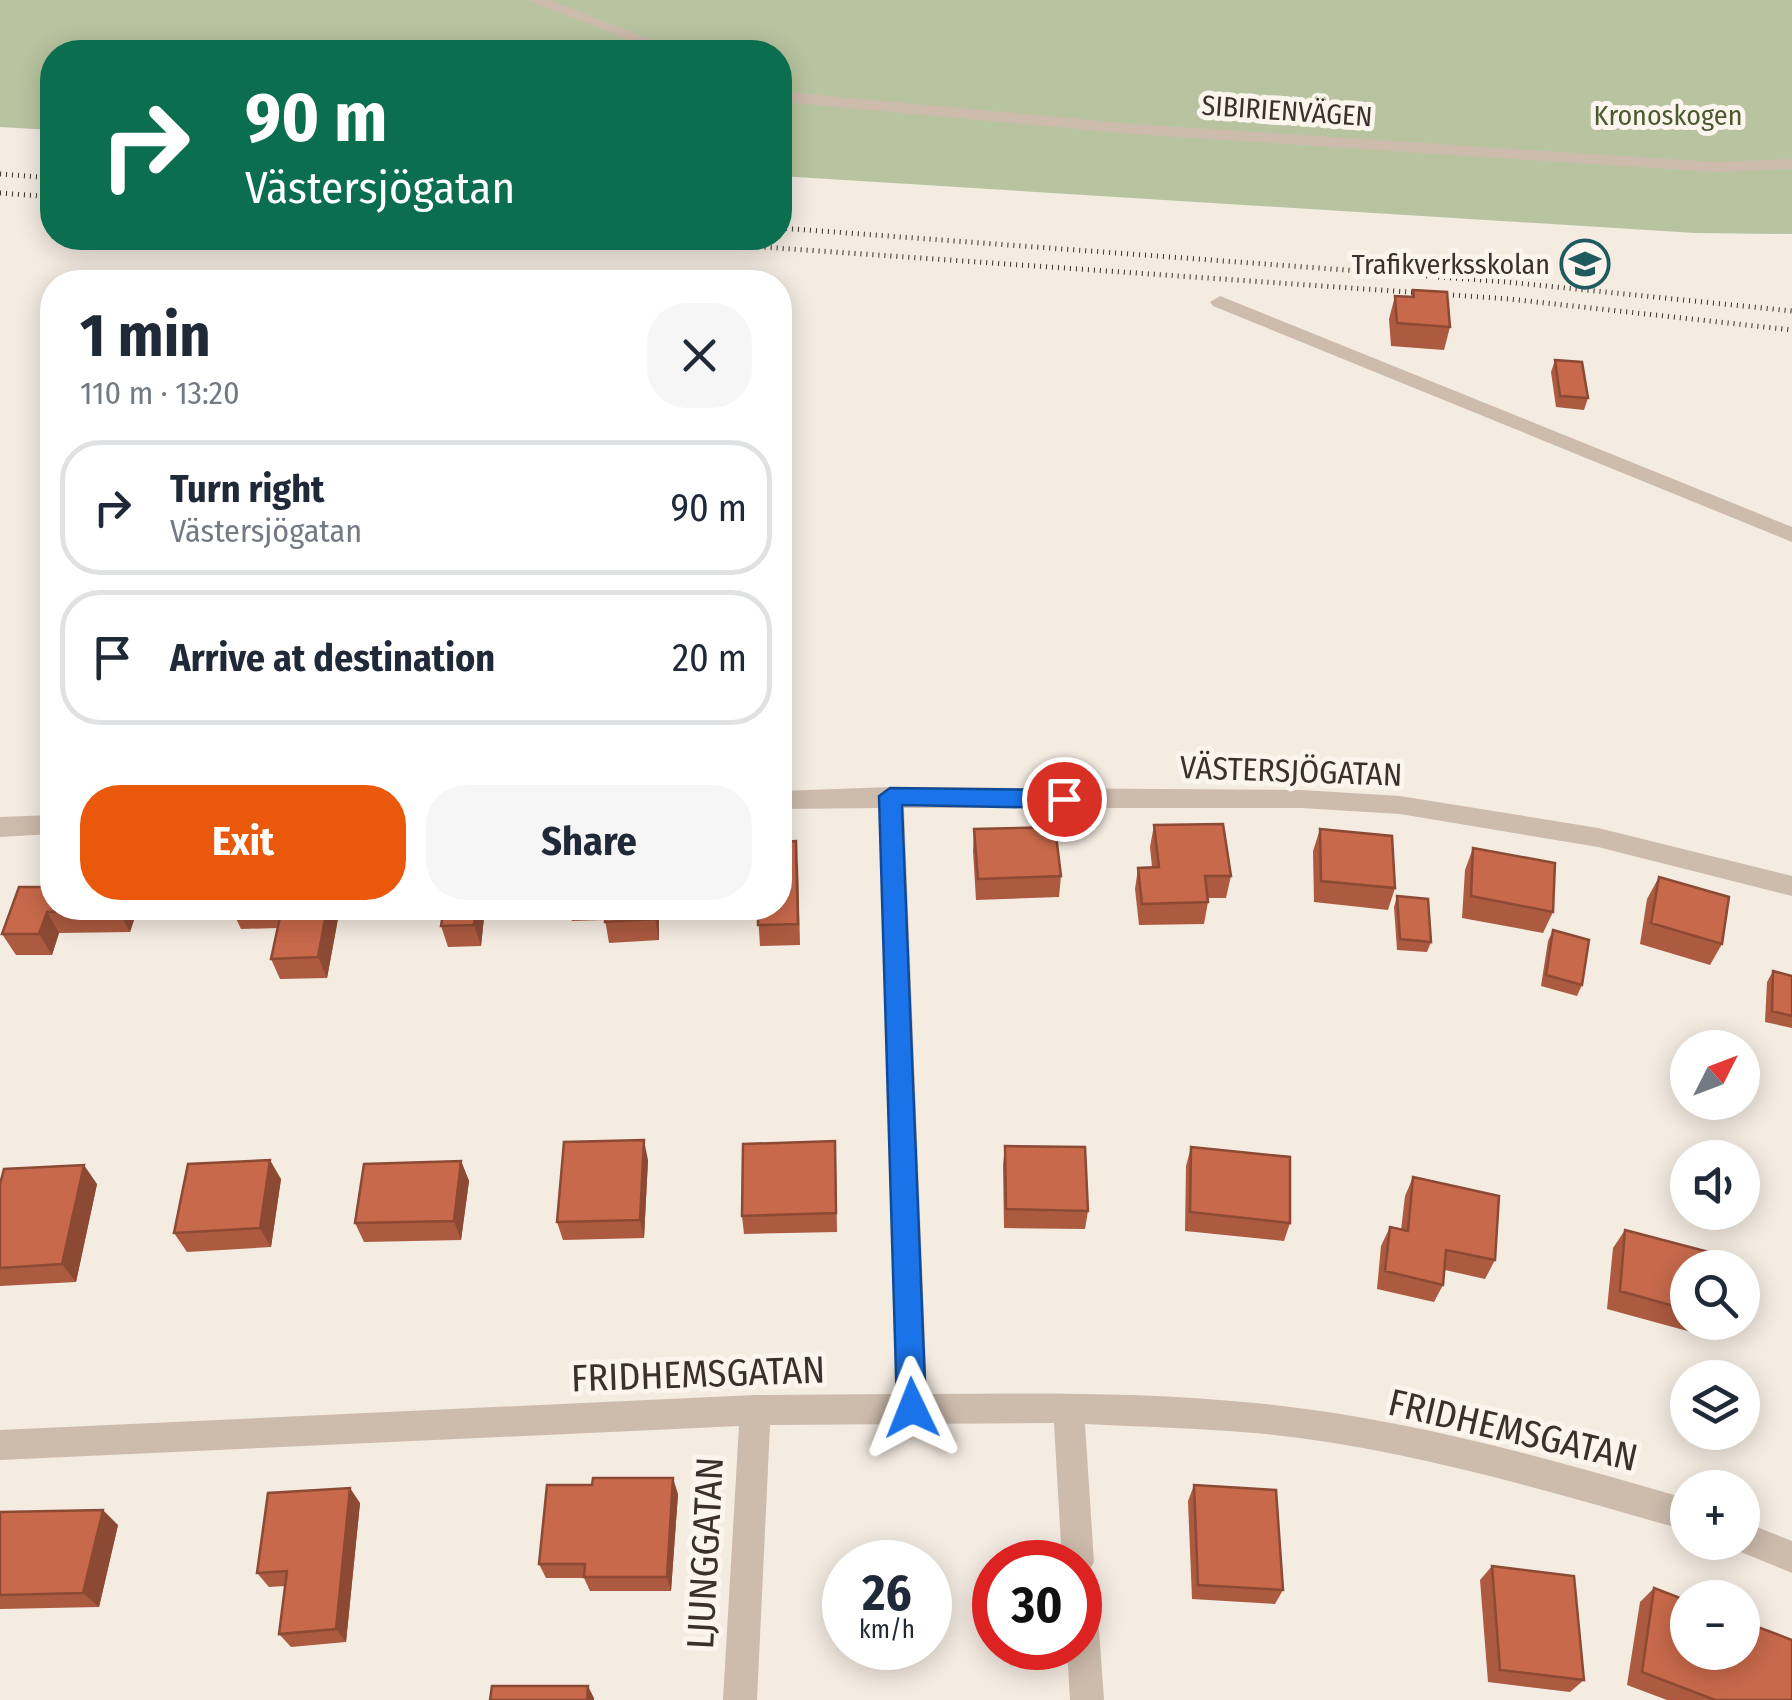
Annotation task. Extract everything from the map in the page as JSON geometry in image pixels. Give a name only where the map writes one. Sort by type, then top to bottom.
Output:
[{"type":"street","points":[[535,0],[642,40]]},
{"type":"street","name":"SIBIRIENVÄGEN","points":[[792,97],[1133,129],[1713,167],[1792,164]]},
{"type":"street","points":[[1220,302],[1792,535]]},
{"type":"street","points":[[890,796],[912,1408]]},
{"type":"street","name":"VÄSTERSJÖGATAN","points":[[792,800],[890,796],[1259,798],[1398,805],[1552,828],[1680,854],[1792,886]]},
{"type":"street","points":[[0,827],[40,826]]},
{"type":"street","points":[[1069,1408],[1077,1540]]},
{"type":"street","name":"FRIDHEMSGATAN","points":[[0,1445],[755,1410],[1069,1408],[1256,1418],[1397,1441],[1550,1476],[1670,1510]]},
{"type":"street","name":"LJUNGGATAN","points":[[740,1700],[755,1410]]},
{"type":"street","points":[[1760,1544],[1792,1557]]},
{"type":"street","points":[[1085,1670],[1087,1700]]},
{"type":"green space","name":"Kronoskogen","points":[[0,0],[1792,0],[1792,234],[1695,233],[792,177],[792,40],[40,40],[40,129],[0,127]]},
{"type":"building","points":[[1413,290],[1447,292],[1450,327],[1397,323],[1395,296],[1414,297]]},
{"type":"building","points":[[1555,360],[1582,362],[1588,398],[1560,396]]},
{"type":"building","points":[[1223,824],[1231,876],[1205,876],[1208,902],[1142,904],[1138,868],[1159,867],[1154,825]]},
{"type":"building","points":[[1055,827],[1061,876],[978,879],[974,829]]},
{"type":"building","points":[[1320,829],[1392,836],[1395,888],[1321,881]]},
{"type":"building","points":[[792,841],[796,841],[798,924],[758,925],[758,920],[792,920]]},
{"type":"building","points":[[1473,848],[1555,863],[1553,912],[1471,896]]},
{"type":"building","points":[[1659,877],[1729,897],[1722,944],[1651,923]]},
{"type":"building","points":[[19,887],[40,887],[40,920],[44,920],[39,934],[2,934]]},
{"type":"building","points":[[1397,896],[1428,899],[1431,942],[1400,939]]},
{"type":"building","points":[[279,920],[325,920],[318,957],[271,959]]},
{"type":"building","points":[[442,920],[475,920],[474,925],[441,926]]},
{"type":"building","points":[[1553,930],[1589,940],[1582,985],[1546,975]]},
{"type":"building","points":[[1773,971],[1792,976],[1792,1016],[1772,1011]]},
{"type":"building","points":[[644,1140],[640,1220],[557,1222],[564,1142]]},
{"type":"building","points":[[835,1141],[836,1213],[742,1216],[743,1144]]},
{"type":"building","points":[[1005,1146],[1085,1147],[1088,1211],[1006,1209]]},
{"type":"building","points":[[1191,1147],[1290,1157],[1290,1223],[1190,1212]]},
{"type":"building","points":[[270,1160],[260,1228],[174,1233],[188,1164]]},
{"type":"building","points":[[461,1161],[454,1221],[355,1223],[364,1164]]},
{"type":"building","points":[[84,1165],[62,1264],[0,1268],[0,1184],[4,1169]]},
{"type":"building","points":[[1413,1177],[1499,1196],[1495,1260],[1446,1250],[1443,1285],[1385,1271],[1390,1227],[1408,1231]]},
{"type":"building","points":[[1625,1230],[1701,1250],[1670,1250],[1670,1305],[1620,1291]]},
{"type":"building","points":[[593,1478],[673,1478],[667,1577],[584,1577],[585,1564],[539,1564],[547,1485],[592,1485]]},
{"type":"building","points":[[1194,1485],[1276,1490],[1283,1590],[1198,1585]]},
{"type":"building","points":[[350,1488],[336,1629],[279,1634],[287,1571],[257,1573],[268,1493]]},
{"type":"building","points":[[103,1510],[83,1593],[0,1595],[0,1512]]},
{"type":"building","points":[[1492,1566],[1574,1576],[1584,1680],[1500,1670]]},
{"type":"building","points":[[1654,1588],[1670,1594],[1670,1670],[1760,1670],[1760,1628],[1792,1640],[1792,1700],[1715,1700],[1642,1672]]},
{"type":"building","points":[[492,1686],[588,1686],[587,1700],[490,1700]]},
{"type":"railway","points":[[0,174],[40,177]]},
{"type":"railway","points":[[0,193],[40,196]]},
{"type":"railway","points":[[792,229],[1507,282],[1792,311]]},
{"type":"railway","points":[[792,249],[1509,299],[1792,330]]},
{"type":"place","name":"Trafikverksskolan","points":[[1585,264]]},
{"type":"route","points":[[912,1408],[890,796],[1064,799]]}]
